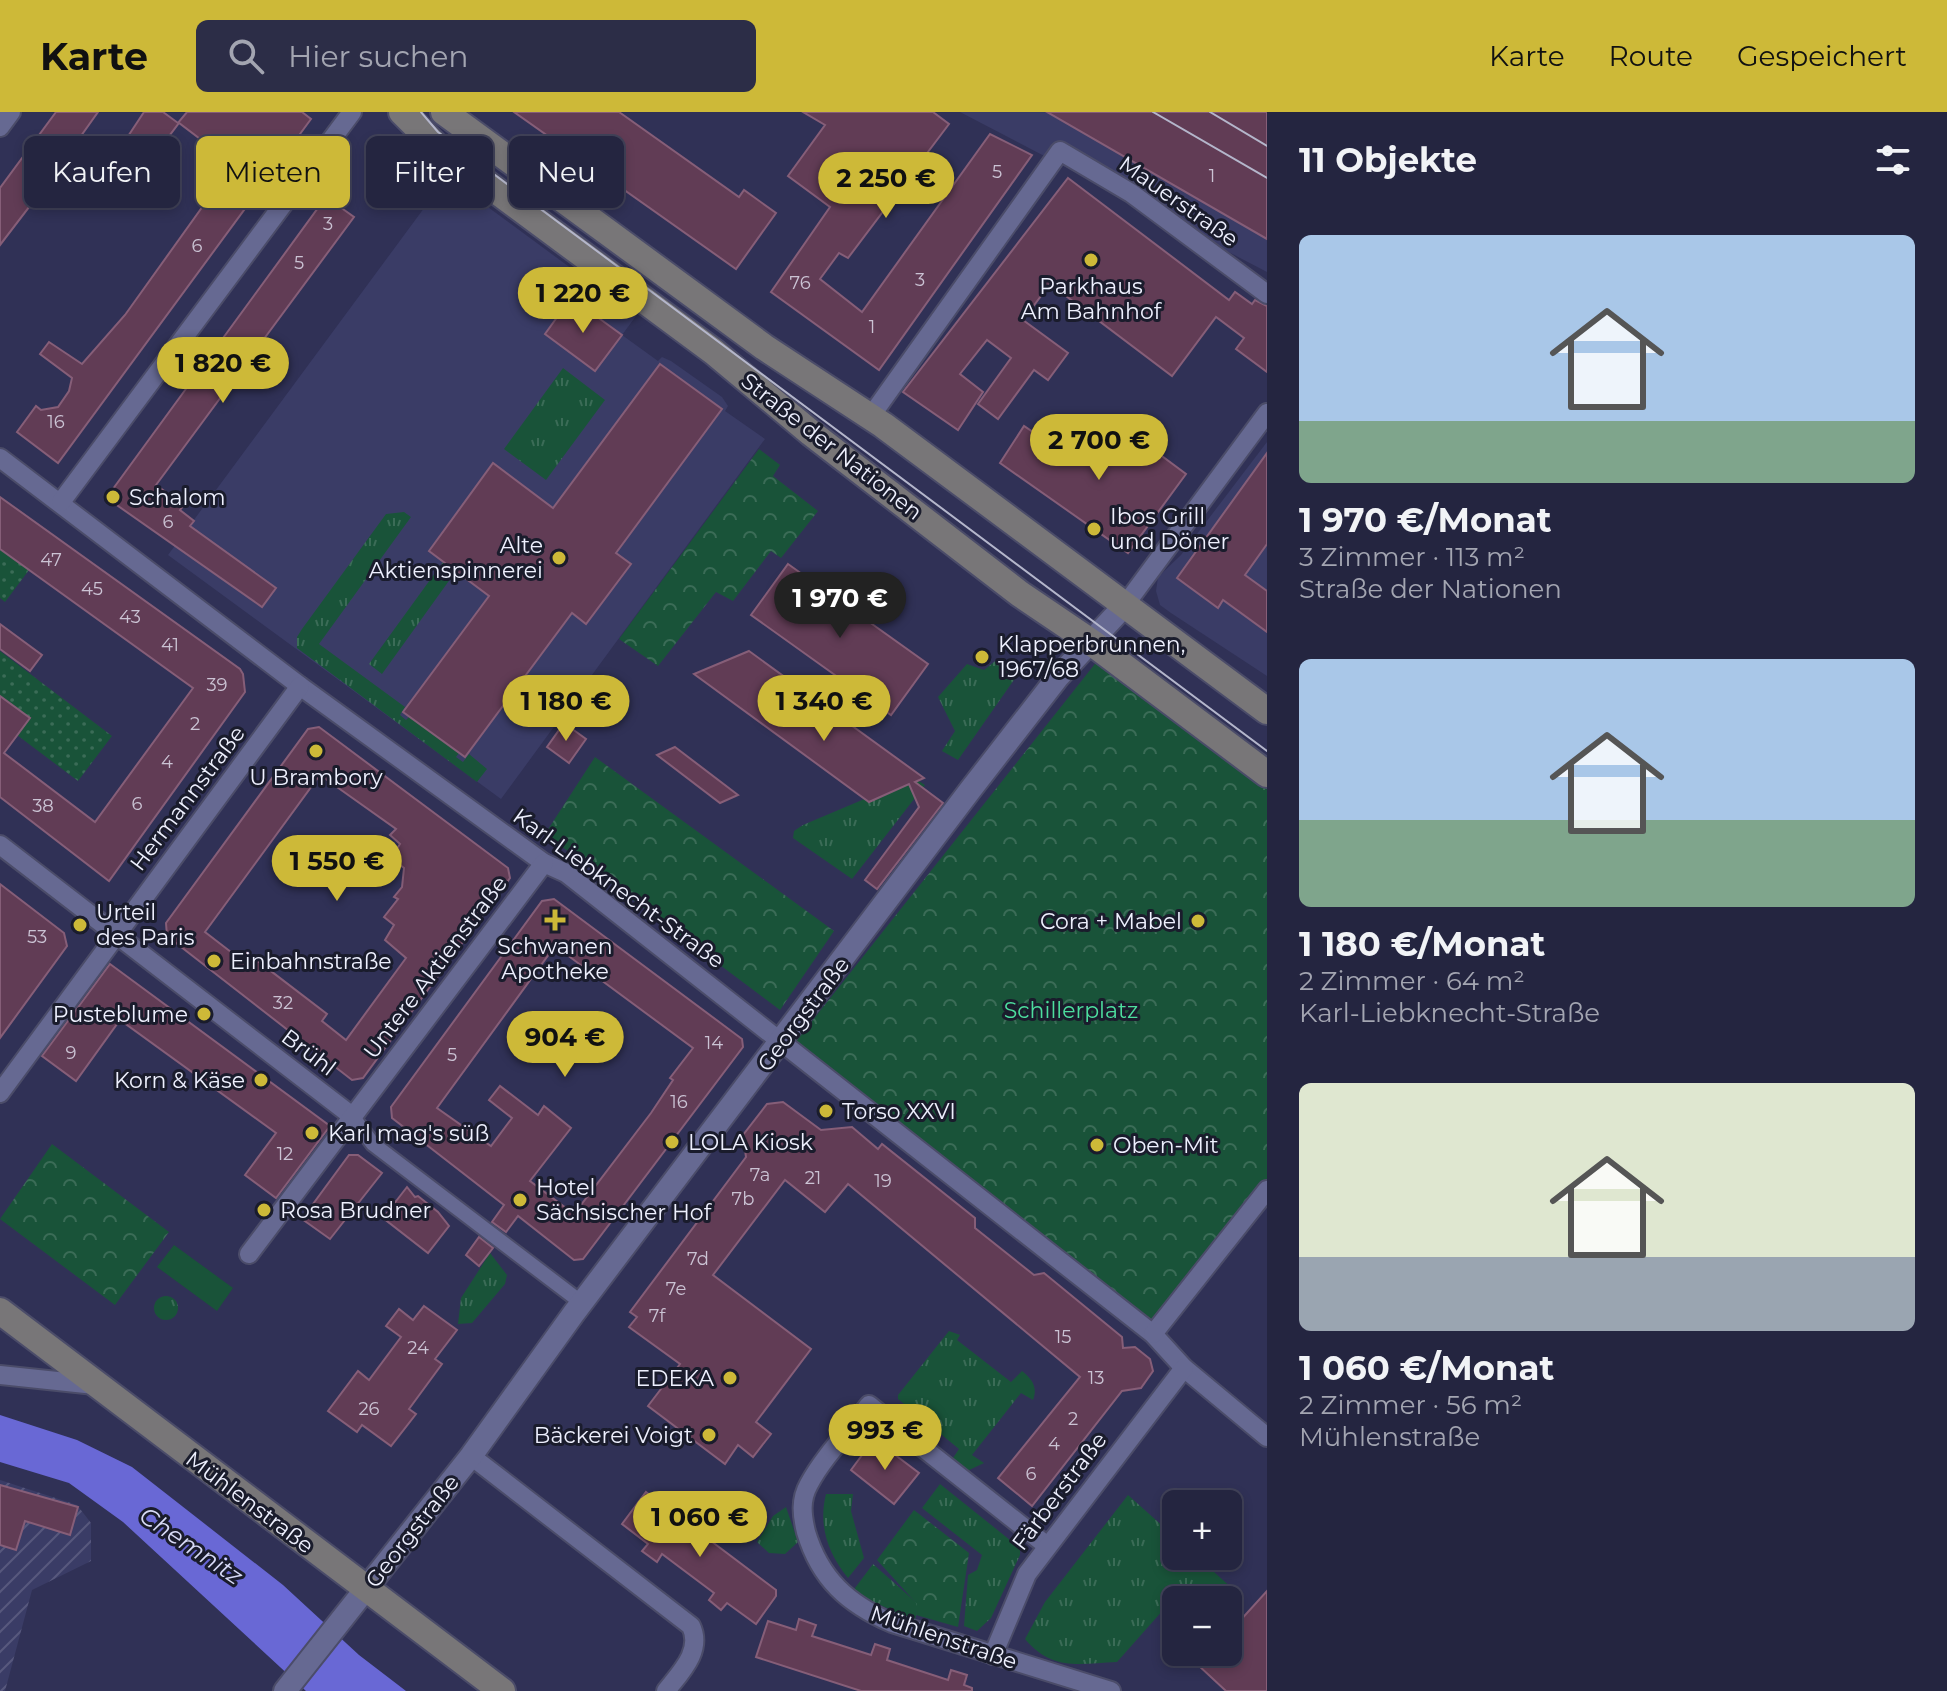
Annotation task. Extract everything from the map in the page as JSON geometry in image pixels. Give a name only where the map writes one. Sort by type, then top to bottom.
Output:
[{"type":"main road","name":"Straße der Nationen","points":[[402,112],[436,146],[695,337],[811,433],[1020,594],[1091,642],[1267,774]]},
{"type":"main road","name":"Straße der Nationen","points":[[444,112],[764,347],[871,416],[1267,711]]},
{"type":"main road","name":"Mühlenstraße","points":[[0,1311],[502,1691]]},
{"type":"street","points":[[0,127],[11,112]]},
{"type":"street","points":[[61,502],[352,112]]},
{"type":"street","name":"Mauerstraße","points":[[871,416],[1060,151],[1131,193],[1267,294]]},
{"type":"street","name":"Georgstraße","points":[[285,1691],[471,1456],[582,1303],[971,789],[1058,677],[1125,605],[1267,413]]},
{"type":"street","name":"Karl-Liebknecht-Straße","points":[[0,458],[300,686],[544,863],[566,873],[1153,1334],[1184,1368],[1267,1437]]},
{"type":"street","name":"Hermannstraße","points":[[0,1093],[300,686]]},
{"type":"street","name":"Brühl","points":[[0,845],[352,1116],[373,1144],[582,1303]]},
{"type":"street","name":"Untere Aktienstraße","points":[[249,1254],[544,863]]},
{"type":"street","points":[[1153,1334],[1267,1190]]},
{"type":"street","name":"Färberstraße","points":[[993,1655],[1010,1606],[1046,1545],[1184,1368]]},
{"type":"street","points":[[0,1375],[95,1385]]},
{"type":"street","name":"Mühlenstraße","points":[[1046,1545],[869,1405],[809,1482],[802,1500],[803,1520],[821,1570],[845,1597],[867,1612],[1111,1691]]},
{"type":"street","points":[[471,1456],[691,1626],[695,1634],[689,1660],[666,1691]]},
{"type":"shaded area","points":[[960,112],[1267,112],[1267,272]]},
{"type":"shaded area","points":[[424,208],[489,208],[636,316],[622,335],[658,361],[662,357],[671,361],[722,397],[728,406],[725,411],[765,439],[501,799],[168,555]]},
{"type":"shaded area","points":[[1267,442],[1267,676],[1160,605],[1156,591],[1158,577],[1181,555]]},
{"type":"shaded area","points":[[0,1480],[77,1505],[91,1523],[91,1561],[32,1590],[5,1691],[0,1691]]},
{"type":"green space","points":[[563,368],[605,400],[546,480],[504,449]]},
{"type":"green space","points":[[759,449],[780,465],[773,476],[818,511],[781,558],[771,551],[733,601],[716,592],[658,666],[619,639]]},
{"type":"green space","points":[[404,512],[411,517],[319,644],[405,707],[400,715],[406,720],[410,716],[459,753],[456,757],[463,762],[469,754],[487,769],[477,782],[297,648],[297,637],[302,629],[386,514]]},
{"type":"green space","points":[[0,549],[29,570],[5,602],[0,598]]},
{"type":"green space","points":[[443,562],[456,571],[382,674],[369,664]]},
{"type":"green space","points":[[0,651],[112,736],[78,781],[17,735],[29,718],[0,705]]},
{"type":"green space","name":"Schillerplatz","points":[[1102,655],[1267,783],[1267,1181],[1153,1326],[793,1045]]},
{"type":"green space","points":[[999,658],[1018,674],[958,760],[942,751],[955,731],[938,697],[967,664],[984,670]]},
{"type":"green space","points":[[595,757],[834,931],[780,1010],[545,834]]},
{"type":"green space","points":[[914,778],[925,785],[852,879],[793,838],[794,831],[803,825]]},
{"type":"green space","points":[[52,1144],[169,1232],[115,1305],[0,1219]]},
{"type":"green space","points":[[174,1245],[233,1288],[217,1311],[157,1267]]},
{"type":"green space","points":[[490,1253],[507,1275],[505,1284],[472,1323],[458,1324],[461,1298]]},
{"type":"green space","points":[[166,1296],[175,1299],[178,1308],[175,1317],[166,1320],[157,1317],[154,1308],[157,1299]]},
{"type":"green space","points":[[949,1331],[960,1335],[957,1340],[1011,1382],[1022,1371],[1034,1387],[1033,1400],[1021,1393],[972,1455],[984,1463],[967,1471],[951,1461],[959,1449],[898,1399]]},
{"type":"green space","points":[[940,1484],[1020,1548],[1020,1555],[991,1618],[977,1631],[964,1626],[968,1575],[977,1570],[982,1555],[922,1508]]},
{"type":"green space","points":[[826,1494],[853,1494],[851,1511],[864,1558],[848,1578],[826,1539],[823,1517]]},
{"type":"green space","points":[[1128,1495],[1162,1525],[1162,1570],[1212,1570],[1230,1586],[1162,1586],[1162,1611],[1117,1662],[1066,1663],[1035,1649],[1025,1639],[1045,1602]]},
{"type":"green space","points":[[786,1507],[798,1542],[785,1554],[769,1553],[757,1542],[773,1516]]},
{"type":"green space","points":[[914,1510],[969,1553],[958,1627],[916,1615],[917,1604],[877,1560]]},
{"type":"green space","points":[[873,1564],[918,1604],[915,1621],[852,1592]]},
{"type":"water","name":"Chemnitz","points":[[0,1415],[77,1440],[132,1467],[283,1585],[359,1655],[406,1691],[306,1691],[123,1522],[69,1483],[0,1462]]},
{"type":"building","points":[[56,112],[98,112],[81,136],[38,136]]},
{"type":"building","points":[[144,112],[163,112],[178,123],[187,112],[302,112],[311,119],[298,136],[196,136],[179,123],[169,136],[128,136]]},
{"type":"building","points":[[514,112],[619,112],[739,197],[744,190],[776,213],[736,269],[624,190],[624,136],[548,136]]},
{"type":"building","points":[[803,112],[933,112],[949,124],[848,258],[839,253],[820,279],[862,312],[990,134],[1032,155],[879,370],[771,292],[830,207],[788,176],[825,125]]},
{"type":"building","points":[[1047,112],[1267,112],[1267,239]]},
{"type":"building","points":[[24,155],[24,208],[28,208],[0,245],[0,188]]},
{"type":"building","name":"Parkhaus Am Bahnhof","points":[[1068,178],[1229,300],[1235,292],[1252,304],[1255,300],[1267,306],[1267,372],[1236,349],[1244,338],[1216,317],[1172,376],[1050,284],[1023,320],[1068,353],[1048,380],[1034,370],[998,419],[978,404],[1011,358],[987,340],[960,374],[983,392],[958,430],[903,392]]},
{"type":"building","points":[[202,208],[246,208],[58,463],[17,432],[36,406],[41,410],[58,407],[69,391],[72,378],[40,354],[49,342],[82,364],[125,315]]},
{"type":"building","points":[[318,208],[341,208],[354,217],[156,485],[184,505],[180,510],[194,521],[190,526],[276,588],[262,607],[111,501],[110,493]]},
{"type":"building","points":[[571,298],[622,335],[595,371],[545,334]]},
{"type":"building","name":"Alte Aktienspinnerei","points":[[660,364],[722,409],[616,553],[631,564],[586,624],[572,613],[465,757],[403,712],[489,596],[429,551],[493,463],[553,508]]},
{"type":"building","points":[[1112,425],[1152,455],[1155,451],[1186,474],[1128,553],[1000,463],[1024,426],[1080,464]]},
{"type":"building","points":[[1267,453],[1267,544],[1245,575],[1267,591],[1267,632],[1223,600],[1218,608],[1177,578]]},
{"type":"building","points":[[0,497],[243,674],[245,692],[109,881],[0,797],[0,696],[30,718],[4,753],[95,822],[193,688],[0,549]]},
{"type":"building","points":[[788,564],[928,664],[891,715],[751,615]]},
{"type":"building","points":[[0,624],[42,655],[30,671],[0,649]]},
{"type":"building","points":[[749,651],[924,778],[915,782],[943,803],[877,889],[865,880],[919,807],[909,784],[869,802],[694,674]]},
{"type":"building","points":[[564,723],[586,739],[569,763],[547,747]]},
{"type":"building","points":[[319,727],[508,868],[510,878],[363,1078],[352,1080],[167,936],[166,923],[308,729]],"holes":[[[320,775],[396,829],[390,835],[400,844],[391,858],[404,868],[402,887],[394,897],[398,899],[384,917],[394,925],[385,940],[406,958],[346,1040],[322,1021],[327,1014],[246,952],[240,959],[205,932]]]},
{"type":"building","points":[[675,747],[738,795],[720,803],[657,755]]},
{"type":"building","points":[[0,884],[64,933],[67,946],[0,1038]]},
{"type":"building","points":[[554,899],[742,1039],[743,1047],[583,1259],[574,1260],[518,1216],[506,1232],[492,1222],[504,1205],[392,1118],[391,1107],[542,901]],"holes":[[[555,946],[693,1048],[670,1078],[673,1080],[651,1113],[574,1214],[530,1181],[571,1128],[544,1106],[538,1115],[500,1086],[489,1100],[512,1118],[491,1146],[437,1108]]]},
{"type":"building","points":[[110,964],[330,1126],[276,1198],[245,1175],[276,1133],[120,1020],[76,1081],[42,1056]]},
{"type":"building","points":[[783,1102],[821,1130],[852,1127],[878,1149],[882,1144],[975,1218],[975,1228],[1034,1275],[1044,1273],[1122,1337],[1123,1348],[1135,1347],[1150,1359],[1153,1371],[1141,1388],[1122,1391],[1032,1506],[998,1478],[1080,1377],[848,1184],[825,1212],[785,1180],[713,1275],[811,1349],[756,1422],[771,1434],[753,1457],[738,1445],[725,1464],[648,1406],[680,1364],[629,1327],[637,1317],[630,1312],[746,1157],[743,1135],[767,1104]]},
{"type":"building","points":[[349,1155],[358,1155],[382,1173],[330,1239],[302,1219]]},
{"type":"building","points":[[407,1187],[415,1197],[418,1196],[438,1212],[449,1226],[428,1253],[383,1218]]},
{"type":"building","points":[[479,1237],[493,1248],[479,1266],[466,1255]]},
{"type":"building","points":[[424,1306],[457,1330],[435,1359],[442,1364],[409,1409],[416,1414],[391,1446],[362,1425],[357,1432],[328,1411],[358,1371],[369,1380],[401,1337],[386,1326],[399,1309],[413,1320]]},
{"type":"building","points":[[874,1439],[919,1473],[894,1504],[851,1470]]},
{"type":"building","points":[[0,1485],[78,1507],[70,1535],[25,1521],[16,1550],[0,1545]]},
{"type":"building","points":[[646,1492],[776,1590],[776,1596],[756,1624],[727,1603],[721,1610],[709,1600],[714,1593],[662,1554],[657,1562],[642,1551],[648,1544],[622,1524]]},
{"type":"building","points":[[1267,1591],[1267,1691],[1226,1691],[1199,1666],[1242,1666],[1242,1619]]},
{"type":"building","points":[[799,1619],[816,1625],[812,1636],[871,1655],[875,1644],[890,1649],[887,1660],[948,1680],[951,1670],[967,1675],[964,1685],[972,1691],[861,1691],[756,1657],[768,1621],[796,1630]]},
{"type":"tram line","points":[[421,112],[438,132],[483,166],[1267,751]]},
{"type":"tram line","points":[[1153,112],[1267,178]]},
{"type":"tram line","points":[[1210,112],[1267,146]]},
{"type":"place","name":"Parkhaus Am Bahnhof","points":[[1091,260]]},
{"type":"place","name":"Schalom","points":[[113,497]]},
{"type":"place","name":"Ibos Grill und Döner","points":[[1094,529]]},
{"type":"place","name":"Alte Aktienspinnerei","points":[[559,558]]},
{"type":"place","name":"Klapperbrunnen, 1967/68","points":[[982,657]]},
{"type":"place","name":"U Brambory","points":[[316,751]]},
{"type":"place","name":"Schwanen Apotheke","points":[[555,920]]},
{"type":"place","name":"Cora + Mabel","points":[[1198,921]]},
{"type":"place","name":"Urteil des Paris","points":[[80,925]]},
{"type":"place","name":"Einbahnstraße","points":[[214,961]]},
{"type":"place","name":"Pusteblume","points":[[204,1014]]},
{"type":"place","name":"Korn & Käse","points":[[261,1080]]},
{"type":"place","name":"Torso XXVI","points":[[826,1111]]},
{"type":"place","name":"Karl mag's süß","points":[[312,1133]]},
{"type":"place","name":"LOLA Kiosk","points":[[672,1142]]},
{"type":"place","name":"Oben-Mit","points":[[1097,1145]]},
{"type":"place","name":"Hotel Sächsischer Hof","points":[[520,1200]]},
{"type":"place","name":"Rosa Brudner","points":[[264,1210]]},
{"type":"place","name":"EDEKA","points":[[730,1378]]},
{"type":"place","name":"Bäckerei Voigt","points":[[709,1435]]}]
